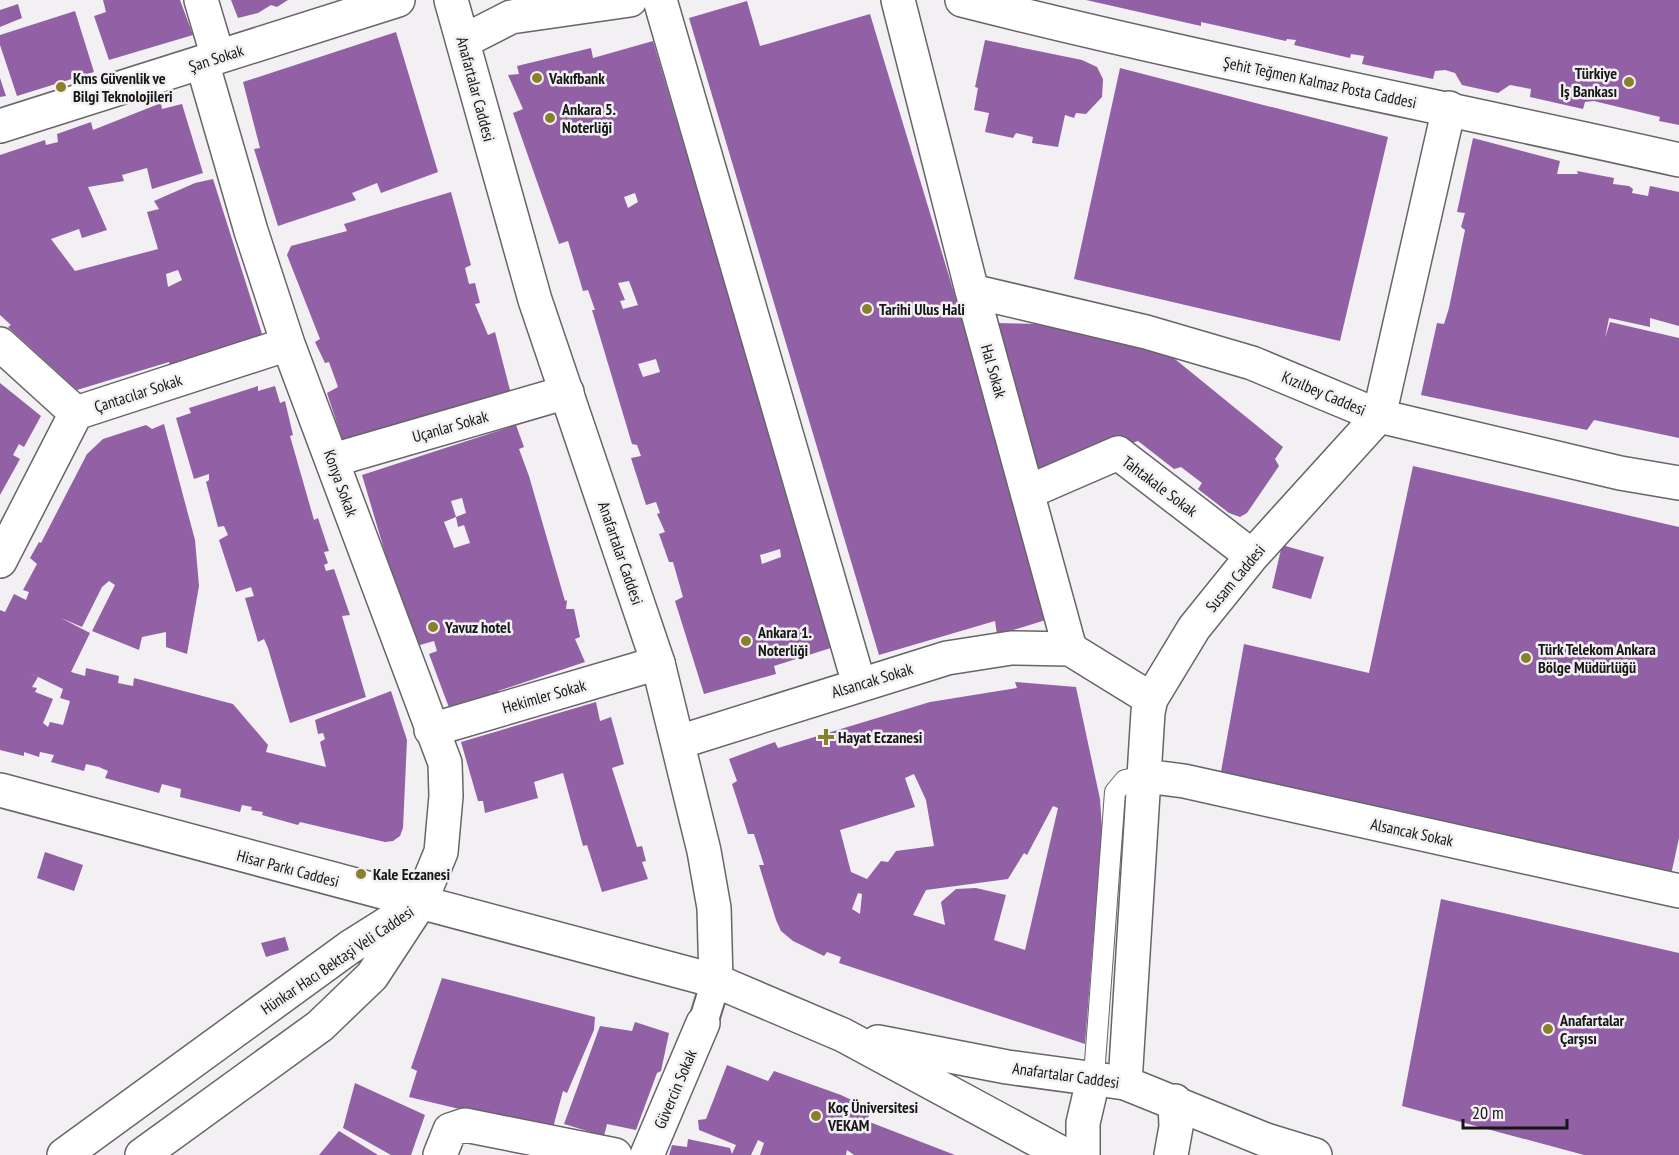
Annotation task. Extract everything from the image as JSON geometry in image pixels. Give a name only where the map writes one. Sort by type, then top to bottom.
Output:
[{"type":"street","name":"Konya Sokak","points":[[201,0],[210,60],[251,231],[288,344],[445,763],[446,796],[441,852],[420,903]]},
{"type":"street","name":"Şan Sokak","points":[[0,126],[398,0]]},
{"type":"street","name":"Anafartalar Caddesi","points":[[451,0],[536,300],[658,663],[679,742],[714,908],[716,981],[843,1035],[1065,1155]]},
{"type":"street","points":[[464,41],[511,17],[630,0]]},
{"type":"street","points":[[660,0],[859,684]]},
{"type":"street","name":"Hal Sokak","points":[[898,0],[972,291],[1070,649]]},
{"type":"street","name":"Şehit Teğmen Kalmaz Posta Caddesi","points":[[962,0],[1113,38],[1449,108],[1679,160]]},
{"type":"street","name":"Susam Caddesi","points":[[1083,1155],[1083,1123],[1109,1079],[1145,776],[1148,712],[1151,699],[1194,628],[1252,556],[1379,416],[1449,108]]},
{"type":"street","name":"Kızılbey Caddesi","points":[[972,291],[1146,332],[1252,363],[1379,416],[1620,473],[1679,483]]},
{"type":"street","points":[[0,344],[76,414]]},
{"type":"street","name":"Çantacılar Sokak","points":[[0,561],[76,414],[288,344]]},
{"type":"street","name":"Uçanlar Sokak","points":[[333,460],[567,392]]},
{"type":"street","name":"Tahtakale Sokak","points":[[1028,492],[1118,453],[1252,556]]},
{"type":"street","name":"Alsancak Sokak","points":[[679,742],[947,658],[1011,648],[1070,649]]},
{"type":"street","points":[[1070,649],[1151,699]]},
{"type":"street","name":"Hekimler Sokak","points":[[431,730],[658,663]]},
{"type":"street","name":"Alsancak Sokak","points":[[1145,776],[1184,781],[1679,891]]},
{"type":"street","name":"Hisar Parkı Caddesi","points":[[0,790],[716,981]]},
{"type":"street","name":"Hünkar Hacı Bektaşi Veli Caddesi","points":[[64,1155],[350,947],[420,903]]},
{"type":"street","name":"Hünkar Hacı Bektaşi Veli Caddesi","points":[[142,1155],[320,1026],[372,976],[420,903]]},
{"type":"street","points":[[703,1023],[716,981]]},
{"type":"street","name":"Güvercin Sokak","points":[[647,1155],[703,1023]]},
{"type":"street","name":"Anafartalar Caddesi","points":[[843,1035],[1007,1067],[1109,1079],[1174,1101],[1266,1140],[1315,1155]]},
{"type":"street","points":[[1171,1155],[1176,1127],[1174,1101]]},
{"type":"street","points":[[440,1155],[450,1130],[465,1125],[615,1155]]},
{"type":"building","points":[[103,0],[180,0],[193,35],[109,60],[94,16],[106,12]]},
{"type":"building","points":[[231,0],[288,0],[277,7],[271,5],[258,13],[238,18]]},
{"type":"building","points":[[1086,0],[1679,0],[1679,125],[1659,121],[1660,117],[1594,101],[1585,102],[1583,109],[1530,97],[1531,89],[1510,85],[1498,93],[1462,85],[1455,73],[1445,70],[1435,71],[1433,79],[1362,64],[1364,56],[1351,54],[1350,58],[1294,45],[1296,40],[1287,39],[1286,41],[1201,22],[1201,26]]},
{"type":"building","name":"Tarihi Ulus Hali","points":[[747,1],[760,46],[870,14],[1052,618],[997,635],[995,621],[879,655],[689,18]]},
{"type":"building","points":[[18,4],[22,18],[0,27],[0,10]]},
{"type":"building","points":[[75,11],[94,72],[17,96],[0,45],[0,35]]},
{"type":"building","points":[[396,32],[438,172],[381,193],[377,183],[352,193],[356,200],[278,226],[254,149],[260,148],[243,82]]},
{"type":"building","points":[[985,40],[1082,60],[1097,67],[1103,79],[1102,97],[1086,114],[1076,113],[1074,118],[1065,115],[1058,147],[1032,143],[1033,137],[1016,133],[1013,138],[985,132],[989,113],[974,110],[978,88],[975,87]]},
{"type":"building","points":[[653,41],[782,476],[837,646],[774,666],[776,674],[704,694],[675,601],[683,597],[673,562],[669,562],[659,534],[665,532],[657,514],[660,513],[656,502],[646,505],[631,458],[641,456],[637,445],[632,444],[592,310],[595,310],[588,290],[583,291],[568,241],[559,244],[513,113],[523,109],[508,75],[519,74],[517,66],[591,48],[593,58]],"holes":[[[635,193],[638,202],[628,208],[624,197]],[[629,281],[638,305],[623,309],[620,301],[625,300],[618,283]],[[656,359],[660,372],[643,377],[638,364]],[[780,549],[781,557],[762,564],[760,555]]]},
{"type":"building","points":[[1120,68],[1388,137],[1340,341],[1074,279]]},
{"type":"building","points":[[0,78],[6,96],[0,97]]},
{"type":"building","points":[[161,103],[162,109],[182,104],[203,173],[152,189],[147,168],[122,175],[124,181],[88,187],[107,230],[82,238],[79,229],[51,239],[75,271],[158,249],[147,212],[159,209],[154,201],[195,183],[213,179],[263,337],[170,367],[169,362],[77,390],[8,327],[11,325],[0,315],[0,155],[45,140],[46,145],[58,142],[57,134],[91,122],[93,130]],"holes":[[[178,270],[182,280],[168,287],[166,274]]]},
{"type":"building","points":[[1473,138],[1560,161],[1557,174],[1578,174],[1577,171],[1614,178],[1613,184],[1629,186],[1633,189],[1632,193],[1648,196],[1650,186],[1679,192],[1679,326],[1650,318],[1650,327],[1609,318],[1605,338],[1610,322],[1679,338],[1679,438],[1594,420],[1587,430],[1421,395],[1437,323],[1444,324],[1449,308],[1465,230],[1461,227],[1465,213],[1457,212]]},
{"type":"building","points":[[451,192],[471,265],[465,268],[469,284],[475,283],[480,303],[475,304],[488,335],[495,332],[511,394],[345,448],[327,393],[338,387],[329,362],[325,363],[315,342],[320,339],[287,255],[291,246],[347,231],[344,224]]},
{"type":"building","points":[[996,323],[1045,324],[1170,355],[1283,447],[1275,459],[1279,466],[1247,513],[1240,517],[1229,513],[1198,489],[1202,483],[1181,467],[1174,469],[1138,441],[1037,475]]},
{"type":"building","points":[[0,383],[41,416],[24,447],[19,444],[13,455],[20,459],[0,495]]},
{"type":"building","points":[[258,386],[258,391],[275,386],[280,403],[285,401],[293,435],[290,436],[314,520],[318,518],[329,551],[324,552],[328,563],[324,565],[326,571],[334,569],[350,615],[342,616],[366,697],[290,723],[268,648],[264,639],[258,642],[245,598],[254,596],[251,587],[236,592],[219,540],[228,535],[224,526],[218,527],[206,482],[209,480],[209,474],[194,479],[176,418],[191,413],[189,408]]},
{"type":"building","points":[[164,424],[195,540],[199,586],[187,654],[166,647],[166,632],[142,637],[139,650],[92,631],[115,585],[109,581],[102,587],[82,627],[61,618],[90,633],[71,672],[85,676],[86,668],[119,676],[118,683],[133,686],[134,678],[233,704],[268,745],[266,752],[326,767],[320,742],[325,739],[323,733],[318,734],[315,720],[391,691],[407,740],[403,828],[400,836],[393,841],[385,842],[300,822],[298,825],[262,815],[263,812],[251,810],[252,807],[242,805],[240,812],[180,797],[181,789],[162,784],[159,793],[105,778],[108,771],[99,767],[86,764],[84,771],[51,762],[54,755],[40,752],[39,757],[24,752],[24,756],[0,750],[0,610],[5,612],[14,594],[26,600],[29,592],[23,590],[37,564],[30,558],[39,542],[41,543],[87,454],[103,439],[146,425],[152,429]],"holes":[[[28,672],[63,689],[60,698],[70,701],[63,725],[50,722],[48,727],[43,723],[53,699],[35,692],[37,688],[32,687],[38,677]]]},
{"type":"building","points":[[516,425],[524,447],[519,449],[565,601],[567,600],[566,609],[574,609],[580,637],[575,639],[585,662],[498,691],[499,699],[451,713],[429,654],[437,651],[434,641],[413,647],[362,475]],"holes":[[[462,498],[466,513],[456,517],[451,501]],[[456,517],[458,527],[464,525],[470,543],[454,548],[444,522]]]},
{"type":"building","name":"Türk Telekom Ankara Bölge Müdürlüğü","points":[[1413,466],[1679,527],[1679,838],[1671,875],[1220,777],[1244,644],[1369,673]]},
{"type":"building","points":[[1282,545],[1324,557],[1311,599],[1272,588]]},
{"type":"building","points":[[1015,682],[1076,687],[1100,799],[1102,830],[1085,1044],[839,963],[841,957],[827,952],[824,956],[793,941],[781,931],[776,920],[759,865],[764,865],[754,834],[748,834],[732,784],[737,781],[729,759],[775,742],[778,748],[930,702],[1017,688]],"holes":[[[914,774],[926,800],[934,846],[896,851],[888,862],[881,861],[867,879],[851,872],[840,830],[915,807],[905,778]],[[1053,806],[1058,808],[1025,950],[994,940],[1006,895],[976,888],[956,889],[941,902],[945,925],[913,915],[926,890],[1008,879],[1024,853],[1027,855]],[[858,893],[862,894],[860,914],[852,909]]]},
{"type":"building","points":[[596,702],[600,721],[611,717],[624,764],[612,768],[637,847],[642,846],[646,861],[642,862],[648,879],[602,892],[587,845],[583,846],[563,773],[534,782],[538,798],[485,813],[483,801],[478,801],[461,742]]},
{"type":"building","points":[[45,852],[83,865],[74,891],[37,878]]},
{"type":"building","name":"Anafartalar Çarşısı","points":[[1441,899],[1679,953],[1679,1155],[1584,1155],[1402,1106]]},
{"type":"building","points":[[285,937],[289,950],[266,957],[261,943]]},
{"type":"building","points":[[442,978],[595,1017],[594,1030],[567,1093],[563,1091],[552,1131],[409,1097],[417,1071],[411,1068]]},
{"type":"building","points":[[635,1022],[669,1033],[661,1071],[657,1073],[636,1130],[607,1124],[604,1136],[564,1124],[600,1026],[632,1031]]},
{"type":"building","points":[[727,1065],[768,1081],[774,1071],[841,1095],[871,1109],[867,1121],[955,1155],[854,1155],[847,1150],[846,1155],[760,1155],[764,1143],[758,1140],[751,1155],[669,1155],[672,1145],[687,1147],[688,1139],[730,1148],[732,1154],[736,1145],[699,1130],[698,1120],[706,1119]]},
{"type":"building","points":[[355,1083],[425,1115],[411,1155],[391,1155],[343,1128]]},
{"type":"building","points":[[339,1131],[378,1155],[319,1155]]},
{"type":"place","name":"Vakıfbank","points":[[537,78]]},
{"type":"place","name":"Türkiye İş Bankası","points":[[1629,82]]},
{"type":"place","name":"Kms Güvenlik ve Bilgi Teknolojileri","points":[[61,87]]},
{"type":"place","name":"Ankara 5. Noterliği","points":[[550,118]]},
{"type":"place","name":"Tarihi Ulus Hali","points":[[867,309]]},
{"type":"place","name":"Yavuz hotel","points":[[433,627]]},
{"type":"place","name":"Ankara 1. Noterliği","points":[[746,641]]},
{"type":"place","name":"Türk Telekom Ankara Bölge Müdürlüğü","points":[[1526,658]]},
{"type":"place","name":"Hayat Eczanesi","points":[[826,737]]},
{"type":"place","name":"Kale Eczanesi","points":[[361,874]]},
{"type":"place","name":"Anafartalar Çarşısı","points":[[1548,1029]]},
{"type":"place","name":"Koç Üniversitesi VEKAM","points":[[816,1116]]}]
